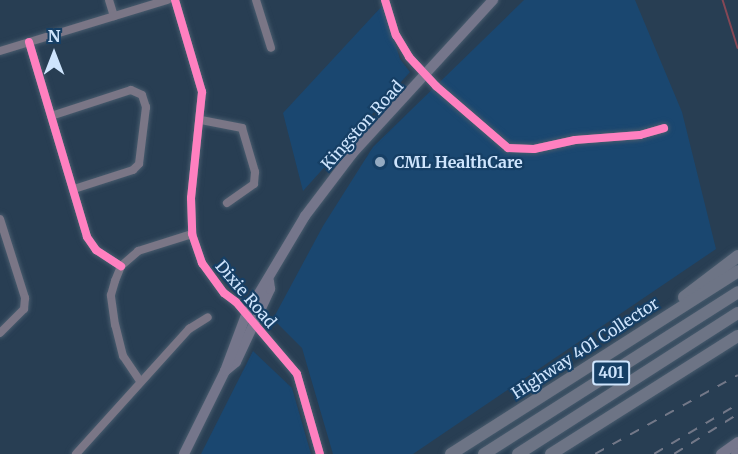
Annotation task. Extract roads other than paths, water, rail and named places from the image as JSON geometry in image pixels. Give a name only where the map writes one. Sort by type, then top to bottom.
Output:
[{"type":"highway","points":[[634,336],[738,256]]},
{"type":"highway","name":"Highway 401 Collector","points":[[451,454],[738,271]]},
{"type":"highway","name":"401","points":[[484,454],[738,292]]},
{"type":"highway","name":"401","points":[[518,454],[738,313]]},
{"type":"highway","name":"401","points":[[551,454],[738,336]]},
{"type":"main road","name":"Kingston Road","points":[[184,454],[269,281],[328,184],[493,0]]},
{"type":"street","points":[[109,0],[114,15]]},
{"type":"street","points":[[0,51],[167,0]]},
{"type":"street","name":"Dixie Road","points":[[175,0],[195,59],[202,92],[201,120],[191,198],[192,234],[202,263],[297,374],[320,454]]},
{"type":"street","points":[[256,0],[271,48]]},
{"type":"street","points":[[385,0],[396,35],[409,57],[508,148],[534,149],[575,140],[640,135],[664,128]]},
{"type":"street","points":[[29,42],[87,237],[96,250],[121,266]]},
{"type":"street","points":[[51,116],[132,90],[142,95],[146,107],[139,164],[133,170],[74,189]]},
{"type":"street","points":[[201,120],[242,128],[255,172],[254,184],[227,202]]},
{"type":"street","points":[[0,219],[25,298],[24,309],[0,333]]},
{"type":"street","points":[[140,381],[123,356],[112,312],[111,295],[121,266],[152,245],[192,234]]},
{"type":"street","points":[[76,454],[189,329],[208,317]]},
{"type":"waterway","points":[[723,0],[738,48]]},
{"type":"railway","points":[[595,454],[738,375]]},
{"type":"railway","points":[[654,454],[738,404]]},
{"type":"railway","points":[[674,454],[738,414]]},
{"type":"place","name":"CML HealthCare","points":[[380,162]]}]
